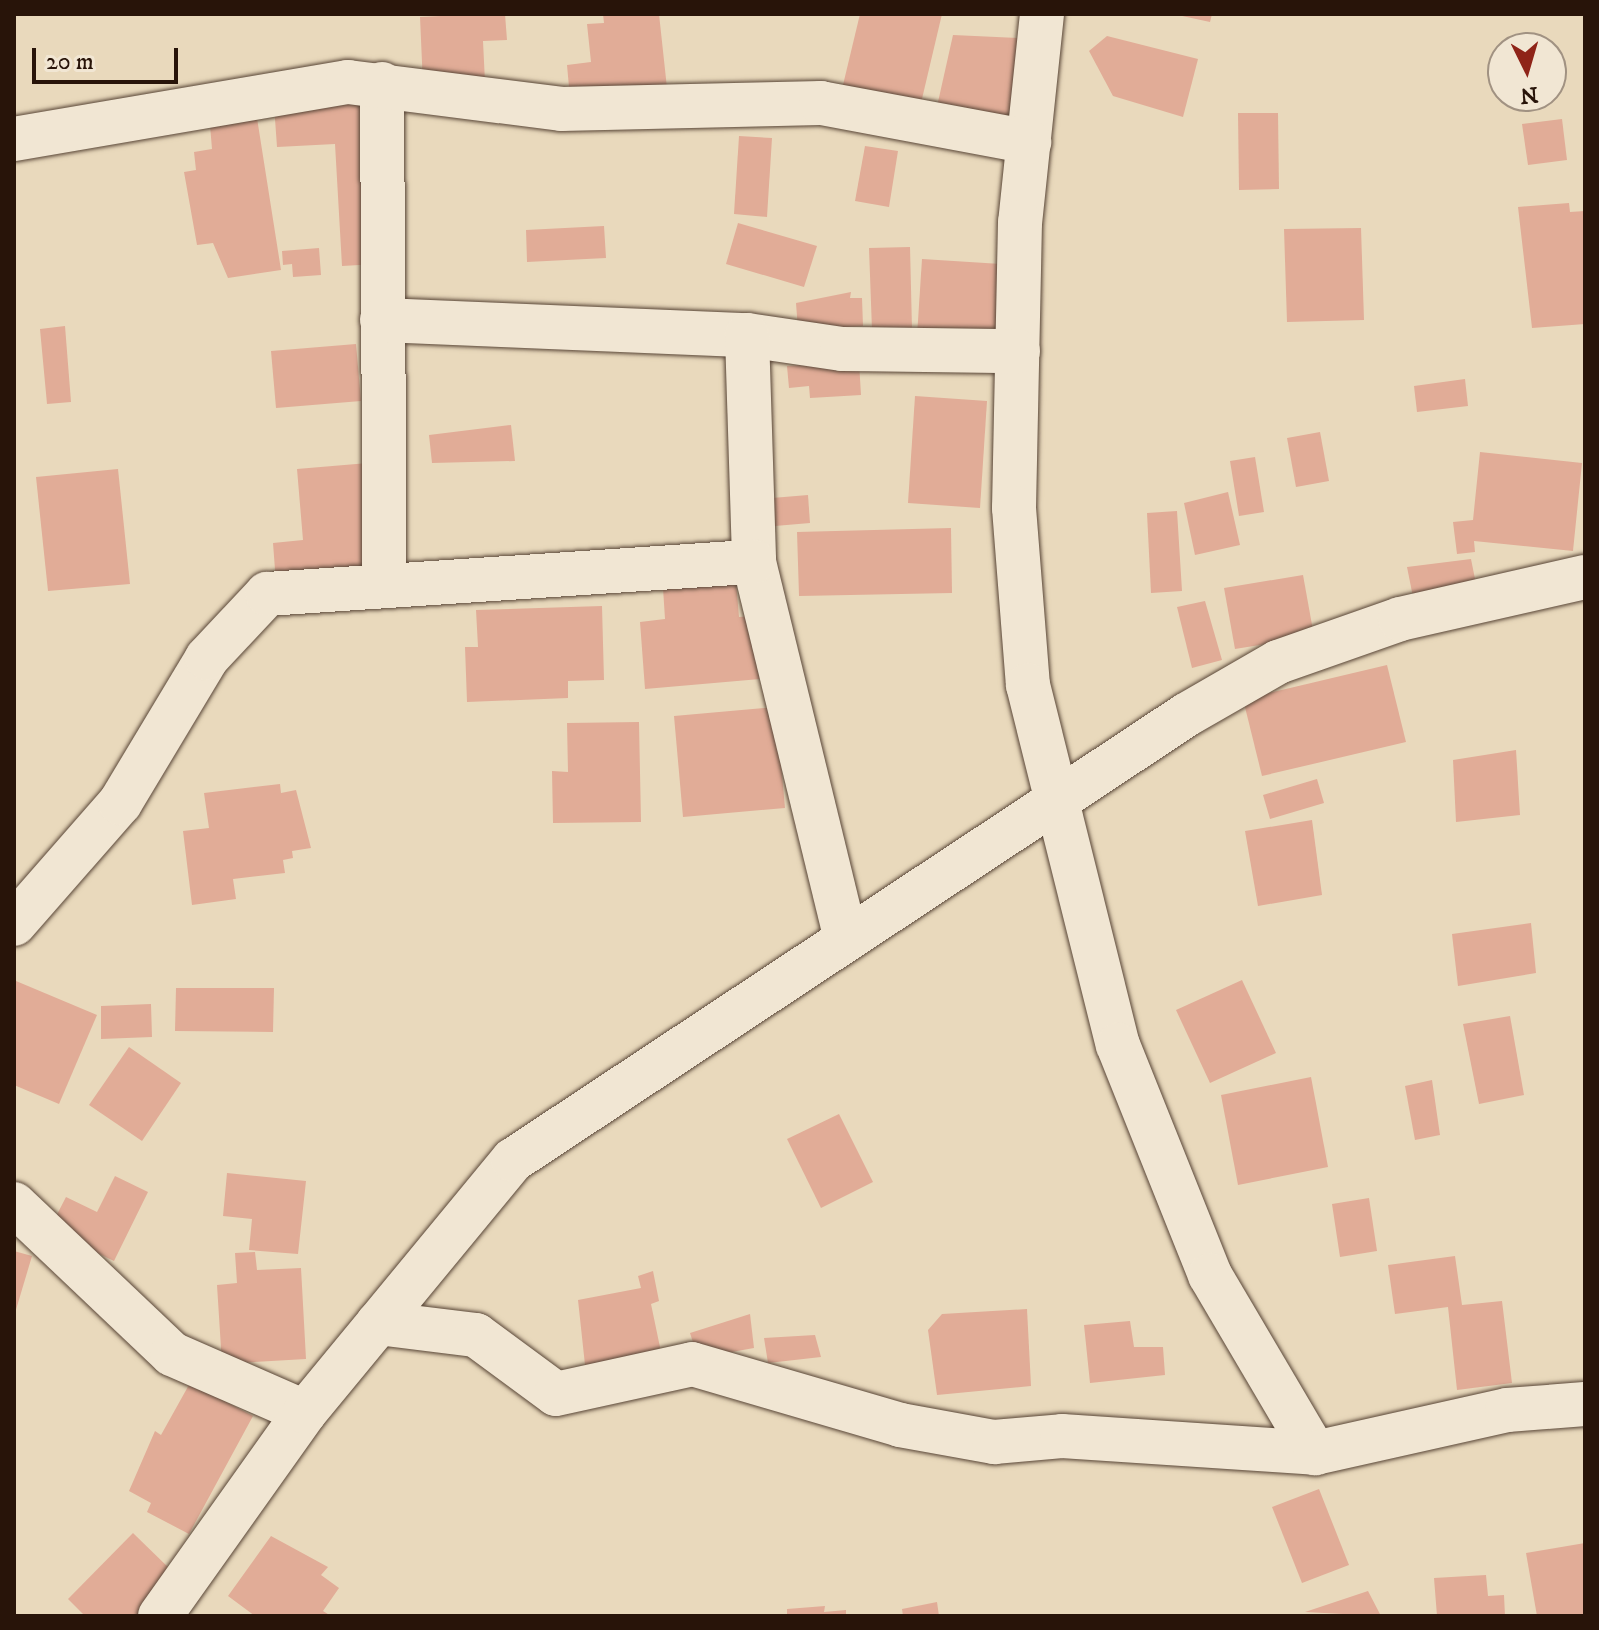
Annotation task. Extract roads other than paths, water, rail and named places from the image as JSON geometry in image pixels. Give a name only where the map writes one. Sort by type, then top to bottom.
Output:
[{"type":"street","points":[[1042,14],[1029,142],[1018,351],[1014,508],[1028,685],[1118,1045],[1210,1275],[1315,1453]]},
{"type":"street","points":[[14,139],[348,82],[561,109],[821,103],[1029,142]]},
{"type":"street","points":[[382,84],[385,582]]},
{"type":"street","points":[[382,320],[747,335],[842,349],[1018,351]]},
{"type":"street","points":[[747,335],[754,562],[846,939]]},
{"type":"street","points":[[15,912],[120,803],[207,658],[261,597],[385,582],[754,562]]},
{"type":"street","points":[[160,1616],[305,1412],[513,1160],[1186,715],[1325,641],[1585,577]]},
{"type":"street","points":[[14,1204],[172,1354],[305,1412]]},
{"type":"street","points":[[378,1323],[476,1335],[556,1394],[692,1364],[952,1438],[1062,1436],[1315,1453],[1507,1410],[1585,1404]]}]
